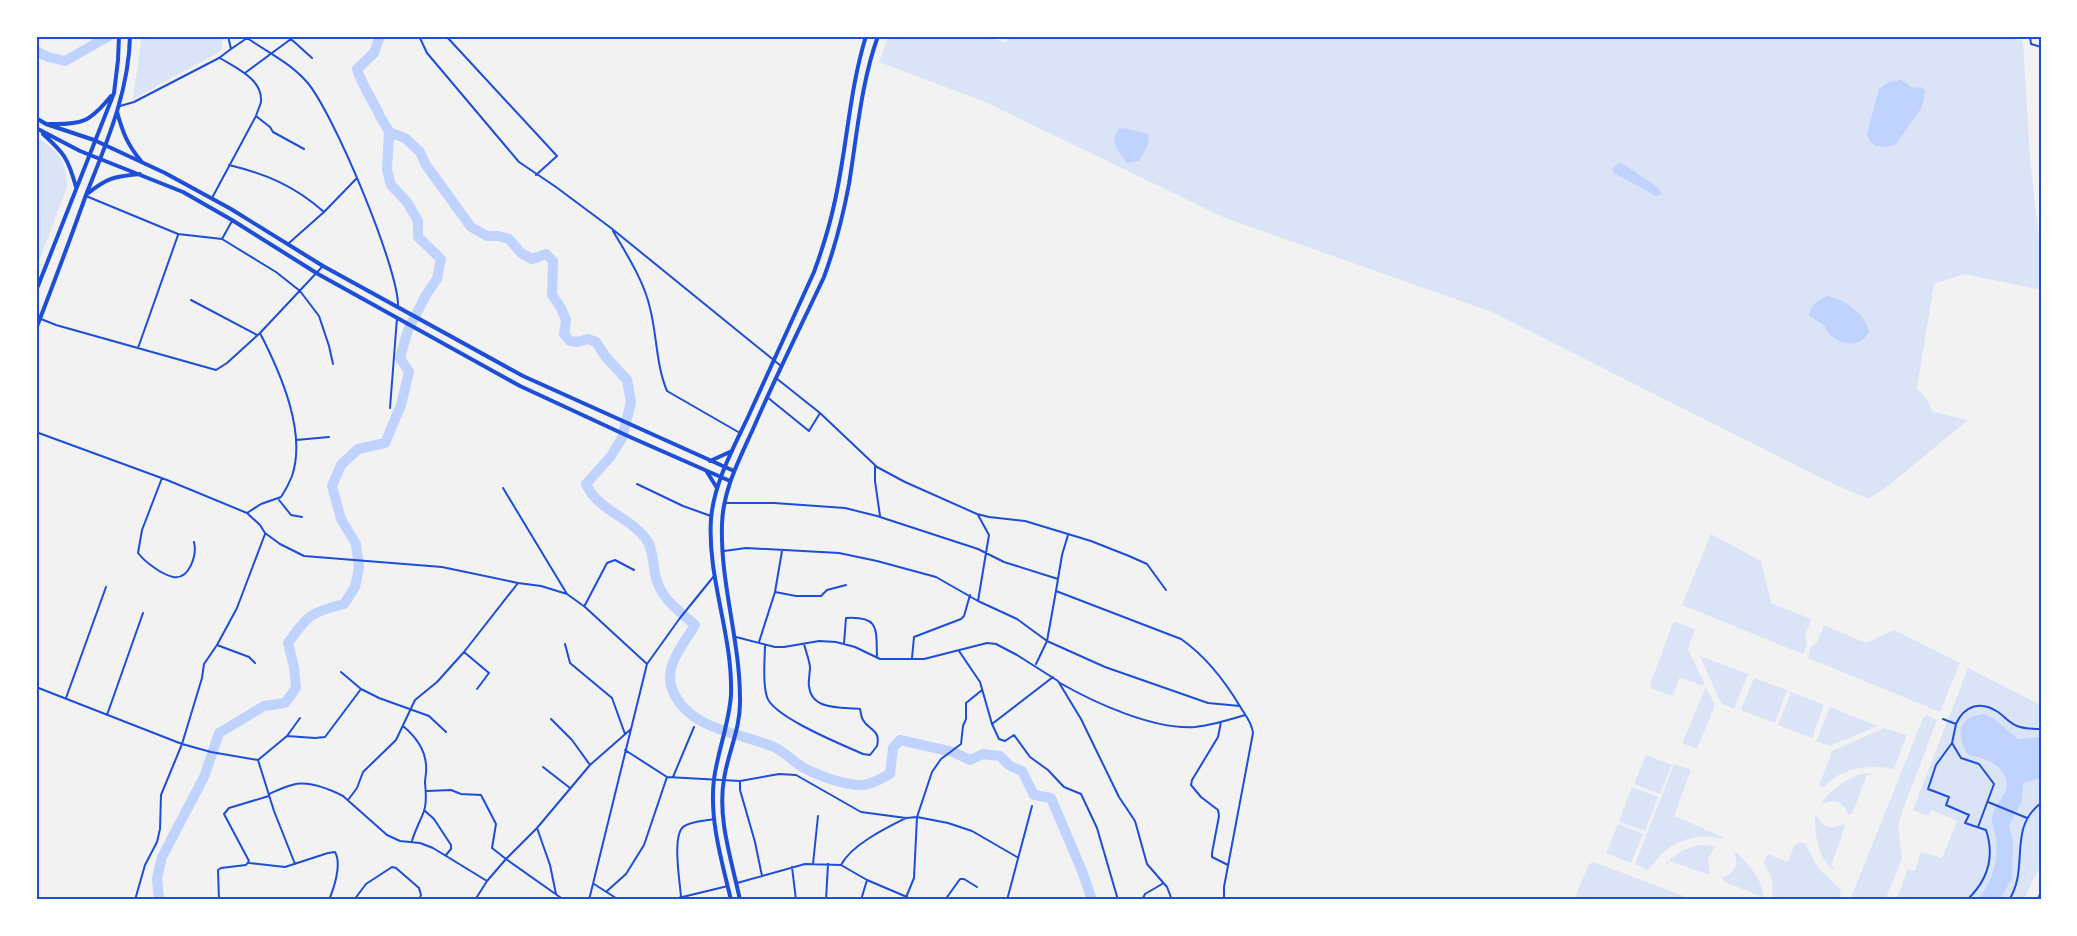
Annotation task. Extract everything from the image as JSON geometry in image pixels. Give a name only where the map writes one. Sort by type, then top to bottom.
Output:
[{"type":"main road","points":[[36,329],[38,317],[101,160],[118,109],[128,67],[130,36]]},
{"type":"main road","points":[[731,900],[714,819],[714,779],[727,726],[731,694],[730,665],[715,575],[711,516],[725,467],[814,272],[825,242],[834,206],[856,74],[866,36]]},
{"type":"main road","points":[[740,900],[724,819],[723,780],[738,728],[741,700],[736,638],[723,552],[722,520],[734,471],[824,277],[835,245],[843,215],[867,71],[878,36]]},
{"type":"main road","points":[[36,291],[88,154],[114,93],[119,38]]},
{"type":"main road","points":[[46,124],[83,122],[99,111],[114,93]]},
{"type":"main road","points":[[118,109],[128,146],[144,164]]},
{"type":"main road","points":[[36,118],[165,173],[212,198],[323,266],[523,376],[734,471]]},
{"type":"main road","points":[[37,128],[101,160],[142,174],[183,192],[318,274],[520,386],[730,481]]},
{"type":"main road","points":[[37,128],[63,153],[71,168],[76,188]]},
{"type":"main road","points":[[86,196],[103,181],[113,177],[142,174]]},
{"type":"main road","points":[[814,272],[824,277]]},
{"type":"main road","points":[[710,461],[733,451]]},
{"type":"main road","points":[[704,469],[717,489]]},
{"type":"main road","points":[[2039,900],[2041,894]]},
{"type":"street","points":[[228,36],[231,49]]},
{"type":"street","points":[[118,109],[219,58],[246,36],[272,54],[306,80],[330,118],[357,178],[394,279],[398,306]]},
{"type":"street","points":[[245,73],[295,36]]},
{"type":"street","points":[[419,36],[427,53],[519,162],[611,228],[781,366]]},
{"type":"street","points":[[446,36],[557,156],[536,175]]},
{"type":"street","points":[[2030,36],[2031,44],[2041,47]]},
{"type":"street","points":[[291,39],[312,58]]},
{"type":"street","points":[[212,198],[256,116],[261,102],[259,90],[253,80],[219,58]]},
{"type":"street","points":[[256,116],[273,132],[304,149]]},
{"type":"street","points":[[229,165],[262,173],[299,191],[324,212]]},
{"type":"street","points":[[287,245],[357,178]]},
{"type":"street","points":[[86,196],[178,234],[222,240],[276,272],[300,291],[319,316],[333,364]]},
{"type":"street","points":[[222,240],[232,220]]},
{"type":"street","points":[[611,228],[643,286],[650,305],[663,382],[667,391],[741,433]]},
{"type":"street","points":[[138,348],[178,234]]},
{"type":"street","points":[[38,317],[56,325],[191,364],[216,369],[227,363],[258,334],[318,274],[323,266]]},
{"type":"street","points":[[191,300],[258,334],[283,384],[296,440],[292,476],[279,500]]},
{"type":"street","points":[[390,408],[397,317]]},
{"type":"street","points":[[776,377],[820,413],[875,466],[977,514],[1025,521],[1091,541],[1147,564],[1166,590]]},
{"type":"street","points":[[767,397],[809,431],[820,413]]},
{"type":"street","points":[[36,432],[162,478],[246,513],[260,525],[265,533],[280,544],[304,556],[455,569],[541,586],[567,594],[585,607],[647,664]]},
{"type":"street","points":[[296,440],[329,437]]},
{"type":"street","points":[[875,466],[880,517]]},
{"type":"street","points":[[162,478],[142,530],[138,553],[158,570],[177,577],[192,565],[195,557],[194,542]]},
{"type":"street","points":[[637,483],[683,506],[711,516]]},
{"type":"street","points":[[503,488],[567,594]]},
{"type":"street","points":[[246,513],[265,502],[279,500]]},
{"type":"street","points":[[279,500],[291,515],[302,517]]},
{"type":"street","points":[[725,503],[774,503],[845,508],[880,517],[1058,579]]},
{"type":"street","points":[[977,514],[989,535],[978,601]]},
{"type":"street","points":[[135,900],[145,865],[153,853],[159,835],[161,795],[182,744],[204,664],[237,608],[265,533]]},
{"type":"street","points":[[1035,665],[1047,641],[1068,535]]},
{"type":"street","points":[[723,552],[746,548],[839,553],[936,577],[978,601],[1017,619],[1047,641],[1106,667],[1194,699],[1215,705],[1240,706]]},
{"type":"street","points":[[759,642],[776,592],[782,550]]},
{"type":"street","points":[[585,607],[607,563],[615,560],[634,570]]},
{"type":"street","points":[[589,900],[647,664],[715,575]]},
{"type":"street","points":[[348,800],[357,788],[363,772],[393,743],[415,700],[437,682],[464,652],[518,583]]},
{"type":"street","points":[[776,592],[796,596],[820,596],[827,590],[846,585]]},
{"type":"street","points":[[66,698],[106,587]]},
{"type":"street","points":[[1056,591],[1181,639],[1220,675],[1250,721],[1253,733],[1228,866],[1224,900]]},
{"type":"street","points":[[912,658],[914,637],[961,619],[970,595]]},
{"type":"street","points":[[107,715],[143,613]]},
{"type":"street","points":[[844,644],[846,618],[854,617],[872,622],[877,631],[877,658]]},
{"type":"street","points":[[736,638],[784,647],[819,641],[844,644],[855,646],[877,658],[924,659],[980,645],[996,644],[1086,697],[1155,722],[1175,727],[1196,727],[1245,715]]},
{"type":"street","points":[[765,645],[766,695],[773,707],[809,730],[870,755],[877,746],[878,737],[863,720],[860,709],[824,705],[813,697],[809,685],[810,669],[804,644]]},
{"type":"street","points":[[217,645],[249,657],[255,663]]},
{"type":"street","points":[[565,645],[570,663],[612,698],[626,734]]},
{"type":"street","points":[[959,651],[977,677],[999,739],[1003,741],[1014,735],[1030,757],[1048,770],[1064,787],[1081,794],[1097,828],[1118,900]]},
{"type":"street","points":[[464,652],[489,673],[477,689]]},
{"type":"street","points":[[342,672],[361,689],[429,716],[447,732]]},
{"type":"street","points":[[992,724],[1053,677]]},
{"type":"street","points":[[1058,681],[1081,719],[1119,797],[1135,821],[1147,864],[1167,888],[1172,900]]},
{"type":"street","points":[[36,687],[182,744],[211,752],[258,760]]},
{"type":"street","points":[[287,736],[325,737],[361,689]]},
{"type":"street","points":[[736,883],[792,867],[813,864],[841,865],[906,899],[914,878],[917,817],[934,766],[962,741],[968,700],[982,690]]},
{"type":"street","points":[[1967,900],[1984,880],[1989,866],[1990,841],[1986,830],[1965,823],[1969,815],[1946,806],[1949,797],[1928,789],[1936,765],[1953,743],[1956,724],[1965,710],[1975,705],[1985,705],[1998,711],[2016,726],[2041,729]]},
{"type":"street","points":[[258,760],[287,736],[300,718]]},
{"type":"street","points":[[551,719],[590,765]]},
{"type":"street","points":[[1944,719],[1956,724]]},
{"type":"street","points":[[1221,722],[1218,737],[1191,785],[1201,797],[1218,810],[1212,857],[1228,866]]},
{"type":"street","points":[[403,726],[412,733],[425,757],[424,810],[412,842]]},
{"type":"street","points":[[475,900],[486,881],[537,828],[590,765],[633,727]]},
{"type":"street","points":[[673,777],[694,727]]},
{"type":"street","points":[[1953,743],[1961,758],[1979,764],[1994,784],[1978,827]]},
{"type":"street","points":[[625,750],[667,777],[740,781],[779,774],[796,775],[861,812],[906,818],[917,817],[948,823],[972,831],[1017,857]]},
{"type":"street","points":[[258,760],[295,864]]},
{"type":"street","points":[[543,767],[570,788]]},
{"type":"street","points":[[607,891],[626,874],[644,845],[667,777]]},
{"type":"street","points":[[740,781],[740,790],[762,876]]},
{"type":"street","points":[[248,863],[246,854],[224,814],[229,808],[269,795],[289,785],[303,783],[336,793],[348,800],[387,836],[433,848],[486,881]]},
{"type":"street","points":[[426,791],[451,790],[461,794],[481,795],[496,825],[492,848],[564,900]]},
{"type":"street","points":[[1988,802],[2027,818]]},
{"type":"street","points":[[2009,900],[2019,876],[2021,832],[2027,818],[2041,802]]},
{"type":"street","points":[[1007,900],[1032,806]]},
{"type":"street","points":[[424,810],[434,819],[450,843],[451,849],[446,855]]},
{"type":"street","points":[[813,864],[818,816]]},
{"type":"street","points":[[841,865],[847,855],[858,846],[906,818]]},
{"type":"street","points":[[681,897],[677,841],[680,830],[687,824],[714,819]]},
{"type":"street","points":[[537,828],[550,865],[556,894]]},
{"type":"street","points":[[219,900],[218,870],[221,868],[248,863],[278,868],[328,853],[337,854],[336,874],[329,900]]},
{"type":"street","points":[[826,900],[828,864]]},
{"type":"street","points":[[354,900],[366,884],[392,867],[419,888],[421,896],[419,900]]},
{"type":"street","points":[[792,867],[796,900]]},
{"type":"street","points":[[945,900],[960,879],[977,887]]},
{"type":"street","points":[[861,900],[867,880]]},
{"type":"street","points":[[1142,900],[1145,894],[1163,883]]},
{"type":"street","points":[[593,884],[619,900]]},
{"type":"street","points":[[670,900],[728,886]]},
{"type":"shaded area","points":[[142,36],[223,36],[221,51],[133,99]]},
{"type":"shaded area","points":[[889,36],[985,36],[1006,43],[1009,36],[2002,36],[2023,41],[2030,160],[2041,256],[2041,290],[1964,274],[1934,284],[1917,388],[1927,399],[1933,412],[1968,420],[1888,486],[1868,499],[1823,479],[1492,312],[1225,218],[985,102],[879,62]]},
{"type":"shaded area","points":[[36,136],[55,151],[63,163],[67,187],[36,269]]},
{"type":"shaded area","points":[[1711,534],[1761,561],[1771,603],[1811,619],[1805,637],[1807,645],[1803,654],[1682,605]]},
{"type":"shaded area","points":[[1677,622],[1695,630],[1688,649],[1704,682],[1703,686],[1680,677],[1672,696],[1651,688],[1650,685],[1673,623]]},
{"type":"shaded area","points":[[1824,625],[1866,643],[1894,630],[1960,663],[1940,712],[1808,658],[1811,647],[1817,642]]},
{"type":"shaded area","points":[[1700,656],[1748,674],[1734,709],[1721,703]]},
{"type":"shaded area","points":[[1968,668],[2041,705],[2041,867],[2024,900],[1896,900],[1908,869],[1915,871],[1921,852],[1942,858],[1957,821],[1931,810],[1928,816],[1913,810]]},
{"type":"shaded area","points":[[1754,678],[1787,690],[1775,723],[1741,710]]},
{"type":"shaded area","points":[[1706,687],[1715,705],[1697,749],[1682,743]]},
{"type":"shaded area","points":[[1791,692],[1824,705],[1812,738],[1778,725]]},
{"type":"shaded area","points":[[1830,707],[1878,726],[1830,746],[1816,741]]},
{"type":"shaded area","points":[[1926,715],[1937,720],[1898,825],[1902,859],[1885,900],[1850,900],[1923,718]]},
{"type":"shaded area","points":[[1884,728],[1907,735],[1894,769],[1866,767],[1847,771],[1824,787],[1819,786],[1832,751]]},
{"type":"shaded area","points":[[1646,755],[1672,765],[1660,794],[1634,784]]},
{"type":"shaded area","points":[[1674,764],[1691,770],[1674,816],[1723,837],[1721,839],[1696,837],[1673,845],[1647,870],[1635,864]]},
{"type":"shaded area","points":[[1871,773],[1867,775],[1852,814],[1848,814],[1838,802],[1831,801],[1823,804],[1827,796],[1844,782],[1856,776]]},
{"type":"shaded area","points":[[1632,787],[1658,797],[1645,831],[1619,821]]},
{"type":"shaded area","points":[[1817,816],[1828,827],[1843,824],[1845,827],[1831,866],[1833,870],[1824,859],[1818,846],[1815,824]]},
{"type":"shaded area","points":[[1618,824],[1643,834],[1631,863],[1606,853]]},
{"type":"shaded area","points":[[1798,843],[1805,843],[1818,868],[1841,890],[1839,900],[1773,900],[1772,879],[1764,863],[1767,855],[1788,862],[1794,846]]},
{"type":"shaded area","points":[[1698,845],[1716,846],[1708,858],[1710,875],[1669,861],[1665,863],[1683,850]]},
{"type":"shaded area","points":[[1736,852],[1755,873],[1764,900],[1762,897],[1723,881],[1722,878],[1735,868],[1734,853]]},
{"type":"shaded area","points":[[1594,862],[1694,900],[1574,900],[1589,864]]},
{"type":"water","points":[[1901,80],[1913,88],[1921,87],[1925,90],[1922,107],[1896,144],[1887,147],[1876,146],[1870,142],[1867,134],[1879,89],[1889,82]]},
{"type":"water","points":[[1124,128],[1149,134],[1148,145],[1139,161],[1127,163],[1116,147],[1114,138],[1119,129]]},
{"type":"water","points":[[1620,162],[1656,186],[1662,194],[1656,196],[1614,173],[1612,169]]},
{"type":"water","points":[[1827,296],[1847,304],[1863,318],[1869,331],[1861,341],[1844,343],[1833,337],[1822,324],[1809,316],[1812,306]]},
{"type":"water","points":[[1984,714],[1993,718],[2018,739],[2041,737],[2041,778],[2023,783],[2022,801],[2009,825],[2013,843],[2012,878],[2000,900],[1977,900],[1987,887],[1995,864],[1996,840],[1992,817],[2006,789],[2006,779],[1995,765],[1985,759],[1968,755],[1960,733],[1964,722],[1969,718]]},
{"type":"waterway","points":[[36,51],[65,61],[109,36]]},
{"type":"waterway","points":[[380,36],[374,53],[357,69],[389,132],[405,138],[420,152],[426,165],[471,227],[487,236],[509,239],[521,253],[532,259],[546,254],[553,261],[552,295],[566,320],[564,334],[570,341],[588,339],[596,342],[605,356],[627,380],[631,402],[622,438],[611,456],[586,484],[598,501],[631,524],[646,539],[651,549],[656,579],[661,590],[674,607],[695,625],[680,648],[670,673],[673,691],[681,704],[703,722],[774,747],[800,766],[817,774],[853,784],[867,784],[890,774],[893,748],[900,740],[953,752],[970,760],[983,754],[1000,756],[1010,766],[1022,771],[1034,795],[1051,798],[1092,900]]},
{"type":"waterway","points":[[159,900],[157,878],[162,857],[204,777],[219,733],[264,706],[285,703],[296,688],[288,643],[306,620],[317,612],[344,604],[355,587],[359,568],[356,544],[341,519],[332,486],[341,465],[358,449],[385,443],[401,405],[409,372],[400,358],[408,330],[437,279],[441,259],[418,237],[418,221],[407,202],[391,185],[387,170],[389,132]]}]
